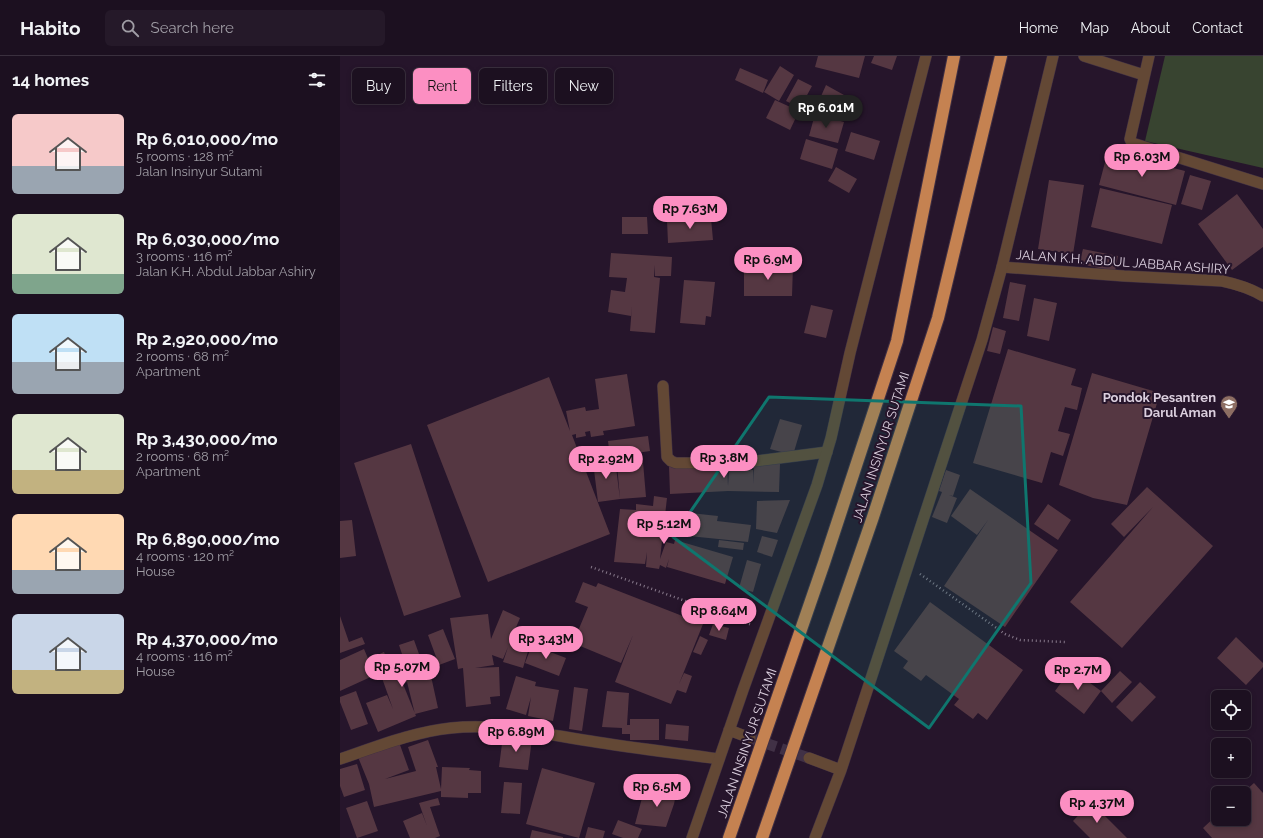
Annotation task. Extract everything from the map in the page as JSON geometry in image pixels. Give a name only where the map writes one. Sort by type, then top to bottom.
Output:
[{"type":"highway","name":"JALAN INSINYUR SUTAMI","points":[[729,838],[824,563],[897,341],[954,56]]},
{"type":"highway","name":"JALAN INSINYUR SUTAMI","points":[[762,838],[873,517],[938,318],[1001,56]]},
{"type":"street","points":[[692,838],[827,452],[850,353],[926,56]]},
{"type":"street","points":[[815,838],[841,770],[982,340],[1002,267],[1053,56]]},
{"type":"street","points":[[1084,56],[1144,75]]},
{"type":"street","points":[[1149,56],[1130,139],[1132,143],[1263,184]]},
{"type":"street","name":"JALAN K.H. ABDUL JABBAR ASHIRY","points":[[1002,267],[1124,276],[1222,281],[1253,290],[1263,296]]},
{"type":"street","points":[[663,386],[667,457],[671,461],[676,463],[740,463],[827,452]]},
{"type":"street","points":[[340,758],[430,732],[451,728],[482,726],[644,750],[719,759]]},
{"type":"street","points":[[729,730],[750,738]]},
{"type":"street","points":[[809,758],[841,770]]},
{"type":"path","points":[[908,566],[1005,634],[1020,640],[1065,642]]},
{"type":"path","points":[[591,567],[765,630]]},
{"type":"highlighted area","points":[[769,397],[1021,406],[1031,583],[929,728],[673,537]]},
{"type":"green space","points":[[1165,56],[1263,56],[1263,168],[1145,141]]},
{"type":"building","points":[[818,56],[865,56],[859,78],[815,67]]},
{"type":"building","points":[[874,56],[897,56],[892,70],[871,63]]},
{"type":"building","points":[[780,66],[794,75],[779,101],[764,92]]},
{"type":"building","points":[[740,68],[768,80],[763,93],[735,80]]},
{"type":"building","points":[[798,79],[812,86],[800,108],[786,101]]},
{"type":"building","points":[[826,85],[853,100],[847,111],[841,108],[839,113],[818,103]]},
{"type":"building","points":[[775,100],[799,111],[790,130],[766,118]]},
{"type":"building","points":[[815,114],[844,122],[838,143],[809,136]]},
{"type":"building","points":[[851,132],[880,141],[874,160],[845,151]]},
{"type":"building","points":[[806,139],[838,149],[832,169],[800,159]]},
{"type":"building","points":[[1108,151],[1185,171],[1176,205],[1099,185]]},
{"type":"building","points":[[836,167],[857,179],[849,193],[828,181]]},
{"type":"building","points":[[1190,175],[1211,181],[1202,210],[1181,204]]},
{"type":"building","points":[[1049,180],[1084,185],[1073,254],[1038,249]]},
{"type":"building","points":[[1100,188],[1172,205],[1162,244],[1091,227]]},
{"type":"building","points":[[1237,194],[1263,229],[1263,247],[1232,270],[1198,224]]},
{"type":"building","points":[[622,217],[647,217],[648,234],[622,234]]},
{"type":"building","points":[[711,218],[713,240],[668,243],[667,220]]},
{"type":"building","points":[[1083,249],[1118,256],[1115,271],[1079,264]]},
{"type":"building","points":[[611,253],[672,257],[671,276],[655,276],[655,265],[654,277],[660,278],[655,333],[630,331],[632,306],[631,316],[608,312],[611,290],[625,292],[627,278],[609,277]]},
{"type":"building","points":[[744,265],[793,266],[792,296],[744,296]]},
{"type":"building","points":[[684,280],[715,282],[711,317],[706,316],[705,325],[680,323]]},
{"type":"building","points":[[1010,282],[1026,285],[1019,321],[1003,318]]},
{"type":"building","points":[[1034,298],[1057,303],[1049,341],[1027,336]]},
{"type":"building","points":[[811,305],[833,310],[826,338],[804,333]]},
{"type":"building","points":[[993,327],[1006,331],[1000,354],[987,351]]},
{"type":"building","points":[[1008,349],[1076,369],[1071,385],[1082,388],[1077,410],[1065,407],[1058,431],[1070,434],[1063,456],[1051,452],[1042,483],[973,463]]},
{"type":"building","points":[[1092,373],[1160,393],[1127,505],[1093,498],[1059,485]]},
{"type":"building","points":[[627,374],[635,426],[603,431],[604,435],[591,437],[590,431],[585,432],[586,436],[576,438],[576,434],[572,435],[610,534],[488,582],[427,425],[549,377],[570,431],[566,411],[585,407],[586,411],[599,409],[595,379]]},
{"type":"building","points":[[780,419],[802,425],[793,455],[770,449]]},
{"type":"building","points":[[648,436],[650,451],[610,457],[608,441]]},
{"type":"building","points":[[411,444],[461,597],[404,616],[354,463]]},
{"type":"building","points":[[615,459],[620,499],[598,502],[593,462]]},
{"type":"building","points":[[643,462],[646,497],[620,499],[617,464]]},
{"type":"building","points":[[727,463],[728,486],[729,470],[753,470],[753,484],[754,463],[780,464],[779,492],[728,491],[670,494],[669,466]]},
{"type":"building","points":[[946,470],[960,475],[953,496],[949,495],[957,498],[947,523],[932,517],[942,492],[939,491]]},
{"type":"building","points":[[1147,487],[1213,546],[1122,648],[1070,602],[1153,507],[1124,537],[1111,524]]},
{"type":"building","points":[[970,489],[1058,550],[1005,627],[944,586],[988,520],[977,535],[951,516]]},
{"type":"building","points":[[654,496],[667,498],[660,559],[666,542],[674,544],[675,540],[733,557],[725,584],[667,567],[669,559],[666,568],[660,565],[659,569],[646,567],[647,552],[645,564],[614,562],[620,509],[636,510],[636,504],[653,506]]},
{"type":"building","points":[[790,500],[777,533],[756,529],[757,501]]},
{"type":"building","points":[[1048,504],[1071,520],[1058,540],[1034,524]]},
{"type":"building","points":[[681,512],[718,516],[717,521],[751,525],[748,542],[679,535]]},
{"type":"building","points":[[352,520],[356,556],[340,558],[340,521]]},
{"type":"building","points":[[762,536],[778,540],[772,557],[757,552]]},
{"type":"building","points":[[719,540],[744,543],[743,550],[718,547]]},
{"type":"building","points":[[747,560],[761,564],[753,592],[739,588]]},
{"type":"building","points":[[583,582],[596,587],[598,583],[703,624],[679,684],[684,673],[692,676],[686,693],[677,690],[671,704],[615,682],[633,635],[621,663],[573,643],[588,607],[575,602]]},
{"type":"building","points":[[930,602],[1023,670],[987,720],[978,713],[973,719],[954,705],[959,699],[926,675],[921,681],[903,668],[908,661],[894,651]]},
{"type":"building","points":[[503,610],[520,618],[514,632],[532,638],[523,668],[503,662],[508,647],[503,659],[492,655],[494,665],[475,668],[499,667],[500,696],[490,697],[491,704],[466,707],[463,668],[458,669],[450,618],[488,614],[491,639]]},
{"type":"building","points":[[340,616],[349,642],[362,637],[365,644],[340,653]]},
{"type":"building","points":[[713,624],[729,628],[726,640],[709,635]]},
{"type":"building","points":[[443,629],[455,659],[439,665],[428,635]]},
{"type":"building","points":[[700,636],[708,640],[701,655],[693,652]]},
{"type":"building","points":[[1236,637],[1263,663],[1263,667],[1246,685],[1217,658]]},
{"type":"building","points":[[414,640],[424,668],[429,667],[438,708],[415,714],[416,716],[378,732],[366,703],[387,695],[393,709],[377,664],[374,666],[371,658],[384,652],[387,660],[399,655],[405,673],[408,672],[399,645]],"holes":[[[407,682],[415,713],[403,684]]]},
{"type":"building","points":[[532,645],[566,658],[559,676],[525,663]]},
{"type":"building","points":[[364,649],[375,675],[340,691],[340,660]]},
{"type":"building","points":[[1071,669],[1101,691],[1084,714],[1055,691]]},
{"type":"building","points":[[1120,671],[1132,682],[1112,703],[1101,691]]},
{"type":"building","points":[[516,676],[536,682],[535,686],[559,690],[553,721],[528,716],[531,697],[526,715],[506,709]]},
{"type":"building","points":[[1140,682],[1156,697],[1132,722],[1116,707]]},
{"type":"building","points":[[574,687],[588,689],[582,731],[569,729]]},
{"type":"building","points":[[356,691],[368,724],[351,730],[340,702],[340,697]]},
{"type":"building","points":[[607,691],[629,693],[627,725],[630,725],[630,719],[659,719],[659,740],[630,740],[630,734],[622,734],[622,728],[602,727]]},
{"type":"building","points":[[666,724],[689,726],[688,741],[665,739]]},
{"type":"building","points":[[503,736],[532,739],[528,770],[499,767]]},
{"type":"building","points":[[428,740],[438,767],[436,767],[441,789],[442,767],[470,768],[469,770],[481,771],[481,793],[468,793],[468,798],[441,797],[441,791],[374,807],[369,784],[358,757],[399,742],[409,770],[385,779],[416,771],[408,747]]},
{"type":"building","points":[[357,764],[365,790],[344,797],[340,786],[340,769]]},
{"type":"building","points":[[542,768],[595,783],[579,838],[526,824]]},
{"type":"building","points":[[504,782],[522,783],[520,814],[501,813]]},
{"type":"building","points":[[1254,783],[1263,793],[1263,838],[1212,838],[1203,828],[1211,821],[1211,826],[1251,826],[1251,786]]},
{"type":"building","points":[[657,785],[677,789],[674,804],[666,827],[635,824],[642,798],[654,801]]},
{"type":"building","points":[[438,798],[440,805],[430,807],[440,836],[435,838],[410,838],[403,821],[422,813],[427,826],[419,803]]},
{"type":"building","points":[[367,801],[378,831],[357,838],[346,808]]},
{"type":"building","points":[[1091,802],[1127,838],[1090,838],[1073,821]]},
{"type":"building","points":[[618,820],[642,829],[638,838],[623,838],[612,834]]},
{"type":"building","points":[[588,827],[605,831],[603,838],[585,838]]},
{"type":"building","points":[[532,830],[563,837],[563,838],[530,838]]},
{"type":"tunnel","points":[[750,738],[809,758]]},
{"type":"place","name":"Pondok Pesantren Darul Aman","points":[[1229,419]]}]
